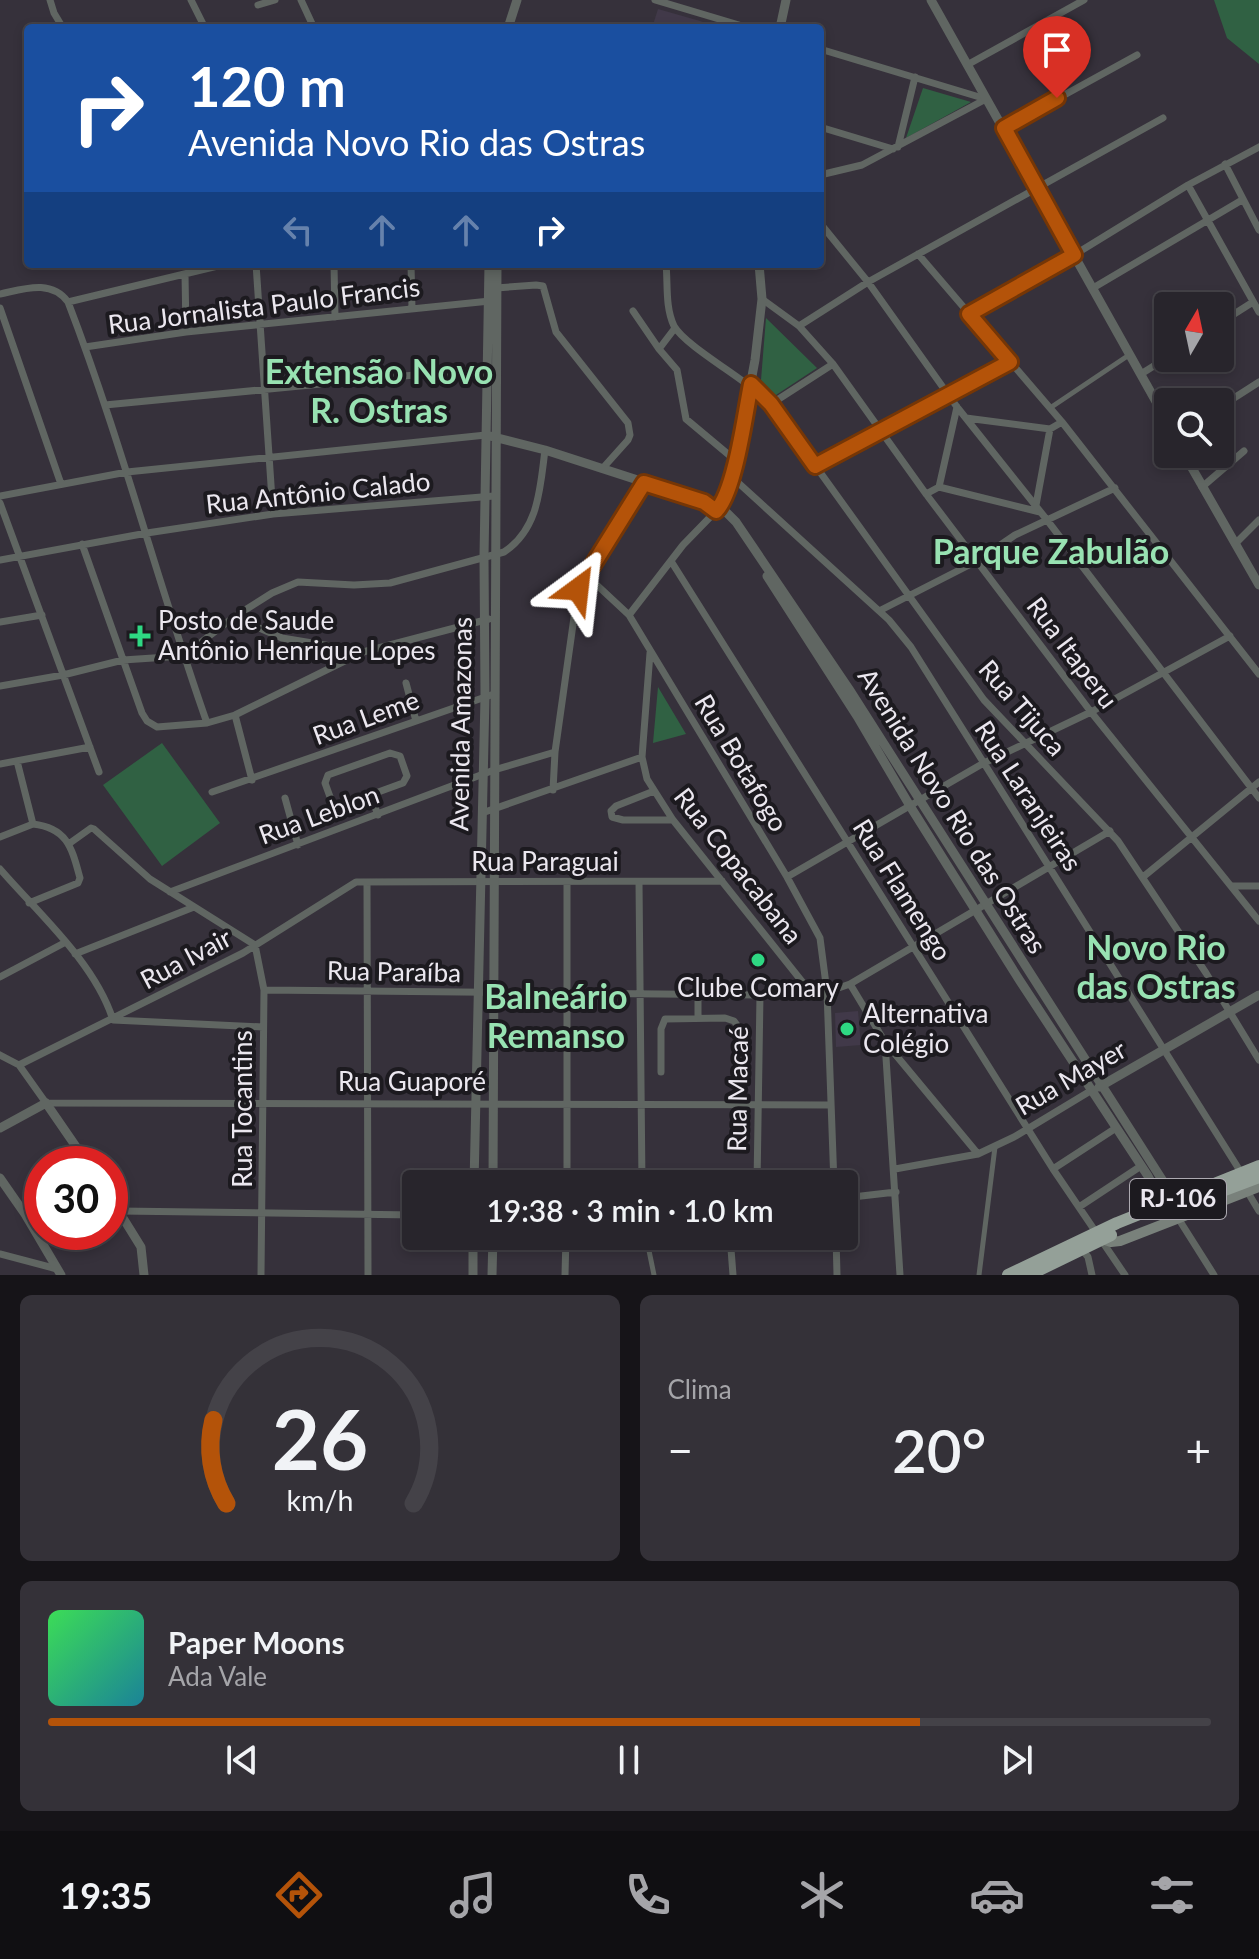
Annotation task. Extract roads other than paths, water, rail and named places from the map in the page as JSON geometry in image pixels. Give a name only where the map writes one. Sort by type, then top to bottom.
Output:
[{"type":"highway","name":"RJ-106","points":[[1008,1275],[1079,1246],[1169,1202],[1259,1166]]},
{"type":"highway","name":"RJ-106","points":[[1099,1236],[1259,1177]]},
{"type":"highway","name":"RJ-106","points":[[1033,1274],[1079,1246]]},
{"type":"main road","points":[[1099,1236],[1111,1242],[1120,1241],[1259,1187]]},
{"type":"street","points":[[50,0],[61,24]]},
{"type":"street","points":[[191,0],[203,24]]},
{"type":"street","points":[[258,5],[275,0]]},
{"type":"street","points":[[301,0],[312,24]]},
{"type":"street","points":[[509,24],[517,0]]},
{"type":"street","points":[[655,0],[736,24]]},
{"type":"street","points":[[781,24],[786,0]]},
{"type":"street","points":[[931,0],[1154,398]]},
{"type":"street","points":[[967,65],[1084,0]]},
{"type":"street","points":[[824,50],[986,99]]},
{"type":"street","points":[[1004,128],[1137,55]]},
{"type":"street","points":[[896,148],[915,77]]},
{"type":"street","points":[[824,174],[862,165],[986,99]]},
{"type":"street","points":[[799,326],[868,282],[1163,118]]},
{"type":"street","points":[[824,128],[896,148]]},
{"type":"street","points":[[969,314],[1074,255],[1188,185],[1259,147]]},
{"type":"street","points":[[1225,164],[1259,230]]},
{"type":"street","points":[[1188,185],[1259,312]]},
{"type":"street","points":[[1093,288],[1242,200]]},
{"type":"street","points":[[824,228],[1162,673],[1256,786],[1259,798]]},
{"type":"street","points":[[918,254],[1062,422],[1259,674]]},
{"type":"street","points":[[68,302],[210,268]]},
{"type":"street","points":[[256,268],[273,514]]},
{"type":"street","points":[[334,268],[335,317]]},
{"type":"street","points":[[411,268],[412,309]]},
{"type":"street","name":"Avenida Amazonas","points":[[489,268],[492,301],[490,496],[484,557],[490,619]]},
{"type":"street","name":"Avenida Amazonas","points":[[491,435],[487,368],[497,268]]},
{"type":"street","points":[[659,349],[675,328],[668,298],[666,268]]},
{"type":"street","points":[[629,615],[697,528],[719,509],[733,478],[751,384],[762,299],[759,268]]},
{"type":"street","points":[[185,274],[186,332]]},
{"type":"street","points":[[496,288],[543,286],[556,332],[625,417],[630,429],[628,440],[602,469]]},
{"type":"street","points":[[0,294],[42,287],[61,293],[68,302],[105,405],[207,723]]},
{"type":"street","name":"Rua Itaperu","points":[[762,299],[799,326],[833,364],[926,494],[1091,712],[1259,921]]},
{"type":"street","name":"Rua Jornalista Paulo Francis","points":[[85,347],[186,332],[492,301]]},
{"type":"street","points":[[1234,314],[1253,302]]},
{"type":"street","points":[[0,308],[61,484]]},
{"type":"street","points":[[633,311],[680,377],[686,419],[735,460]]},
{"type":"street","name":"Rua Tijuca","points":[[675,328],[751,384],[771,404],[984,700],[1110,831],[1143,877],[1259,1060]]},
{"type":"street","points":[[1050,408],[1130,355]]},
{"type":"street","points":[[815,466],[1010,362]]},
{"type":"street","points":[[771,404],[833,364]]},
{"type":"street","points":[[1141,374],[1154,366]]},
{"type":"street","points":[[105,405],[487,368]]},
{"type":"street","points":[[1234,398],[1259,382]]},
{"type":"street","points":[[939,487],[957,407]]},
{"type":"street","points":[[966,418],[1050,429],[1062,422]]},
{"type":"street","points":[[1038,509],[1050,429]]},
{"type":"street","points":[[0,496],[127,472],[491,435]]},
{"type":"street","name":"Avenida Novo Rio das Ostras","points":[[491,435],[704,502],[719,509],[746,533],[919,800],[980,907]]},
{"type":"street","points":[[0,686],[123,660],[183,656],[234,617],[272,593],[298,582],[390,583],[495,555],[513,546],[534,516],[545,450]]},
{"type":"street","points":[[1202,487],[1244,451]]},
{"type":"street","points":[[1192,468],[1259,585]]},
{"type":"street","name":"Rua Laranjeiras","points":[[733,478],[879,611],[911,647],[1242,1174]]},
{"type":"street","points":[[553,790],[555,752],[578,589],[644,483]]},
{"type":"street","points":[[926,494],[939,487],[1038,509]]},
{"type":"street","points":[[879,611],[977,561],[1005,541],[1115,488]]},
{"type":"street","name":"Avenida Amazonas","points":[[490,496],[495,555],[490,619],[494,770],[493,1170]]},
{"type":"street","name":"Rua Antônio Calado","points":[[0,560],[273,514],[490,496]]},
{"type":"street","points":[[0,503],[99,772]]},
{"type":"street","name":"Avenida Novo Rio das Ostras","points":[[719,509],[739,533],[857,716],[910,806],[980,907],[1169,1202]]},
{"type":"street","points":[[1235,544],[1259,520]]},
{"type":"street","points":[[82,544],[142,713],[157,727],[207,723],[235,715],[363,652],[490,619]]},
{"type":"street","name":"Rua Flamengo","points":[[671,561],[1053,1169],[1125,1275]]},
{"type":"street","name":"Rua Botafogo","points":[[585,574],[629,615],[787,877],[820,938],[827,992],[833,1170]]},
{"type":"street","points":[[0,622],[42,615]]},
{"type":"street","points":[[234,617],[282,638],[363,652]]},
{"type":"street","points":[[787,877],[982,764],[1091,712],[1230,636]]},
{"type":"street","points":[[482,813],[642,757],[650,652]]},
{"type":"street","points":[[406,683],[416,721]]},
{"type":"street","name":"Avenida Amazonas","points":[[474,1170],[482,775],[490,696]]},
{"type":"street","name":"Rua Leme","points":[[212,792],[490,696]]},
{"type":"street","points":[[235,715],[252,780]]},
{"type":"street","points":[[0,764],[90,747]]},
{"type":"street","points":[[494,770],[555,752]]},
{"type":"street","points":[[396,753],[400,756],[407,780],[370,794],[336,806],[331,801],[326,779],[328,775],[396,753]]},
{"type":"street","name":"Rua Copacabana","points":[[642,757],[647,779],[673,820],[812,994]]},
{"type":"street","points":[[17,761],[33,824]]},
{"type":"street","name":"Rua Leblon","points":[[170,892],[494,770]]},
{"type":"street","points":[[1143,877],[1256,786]]},
{"type":"street","points":[[654,791],[616,806],[611,811],[612,817],[623,820],[673,820]]},
{"type":"street","points":[[370,794],[378,815]]},
{"type":"street","points":[[285,798],[298,845]]},
{"type":"street","points":[[0,837],[33,824],[47,826],[70,843],[80,878],[78,883],[29,903]]},
{"type":"street","points":[[70,843],[94,829],[134,867],[255,945]]},
{"type":"street","name":"Rua Paraíba","points":[[264,990],[760,995],[827,992],[850,984],[1110,831]]},
{"type":"street","points":[[0,869],[75,954],[100,988],[113,1020],[263,1027]]},
{"type":"street","name":"Rua Paraguai","points":[[367,883],[722,881]]},
{"type":"street","name":"Rua Ivair","points":[[19,1065],[113,1020],[255,945],[356,882],[367,883]]},
{"type":"street","points":[[567,882],[567,1170]]},
{"type":"street","points":[[639,882],[642,1170]]},
{"type":"street","points":[[367,883],[368,1275]]},
{"type":"street","points":[[1233,886],[1259,886]]},
{"type":"street","points":[[75,954],[194,907]]},
{"type":"street","points":[[0,977],[64,943]]},
{"type":"street","name":"Rua Tocantins","points":[[255,945],[264,990],[261,1275]]},
{"type":"street","points":[[850,984],[885,1042],[978,1154]]},
{"type":"street","points":[[698,994],[698,1018]]},
{"type":"street","name":"Rua Macaé","points":[[757,1170],[760,995]]},
{"type":"street","name":"Rua Mayer","points":[[895,1169],[978,1154],[995,1147],[1259,995]]},
{"type":"street","points":[[661,1072],[663,1022],[672,1017],[698,1018],[734,1021],[737,1025],[736,1075]]},
{"type":"street","points":[[885,1042],[900,1275]]},
{"type":"street","points":[[0,1055],[19,1065],[76,1146]]},
{"type":"street","name":"Avenida Novo Rio das Ostras","points":[[1097,1088],[1116,1128],[1169,1202]]},
{"type":"street","name":"Rua Guaporé","points":[[0,1128],[46,1103],[830,1105]]},
{"type":"street","points":[[1053,1169],[1116,1128]]},
{"type":"street","points":[[979,1275],[995,1147]]},
{"type":"street","points":[[1079,1207],[1141,1166]]},
{"type":"street","points":[[0,1178],[25,1214],[56,1272]]},
{"type":"street","points":[[1247,1191],[1259,1211]]},
{"type":"street","points":[[858,1196],[896,1192]]},
{"type":"street","points":[[128,1211],[402,1214]]},
{"type":"street","points":[[1178,1218],[1214,1275]]},
{"type":"street","points":[[128,1226],[141,1247],[144,1275]]},
{"type":"street","points":[[1079,1246],[1088,1257],[1092,1275]]},
{"type":"street","points":[[473,1250],[473,1275]]},
{"type":"street","points":[[492,1275],[493,1250]]},
{"type":"street","points":[[565,1275],[566,1250]]},
{"type":"street","points":[[649,1250],[654,1275]]},
{"type":"street","points":[[731,1250],[733,1275]]},
{"type":"street","points":[[836,1250],[837,1275]]},
{"type":"street","points":[[0,1254],[56,1272]]},
{"type":"place","name":"Posto de Saude Antônio Henrique Lopes","points":[[140,636]]},
{"type":"place","name":"Clube Comary","points":[[758,960]]},
{"type":"place","name":"Alternativa Colégio","points":[[847,1029]]},
{"type":"district","name":"Extensão Novo R. Ostras","points":[[379,392]]},
{"type":"district","name":"Parque Zabulão","points":[[1051,552]]},
{"type":"district","name":"Novo Rio das Ostras","points":[[1156,968]]},
{"type":"district","name":"Balneário Remanso","points":[[556,1016]]}]
